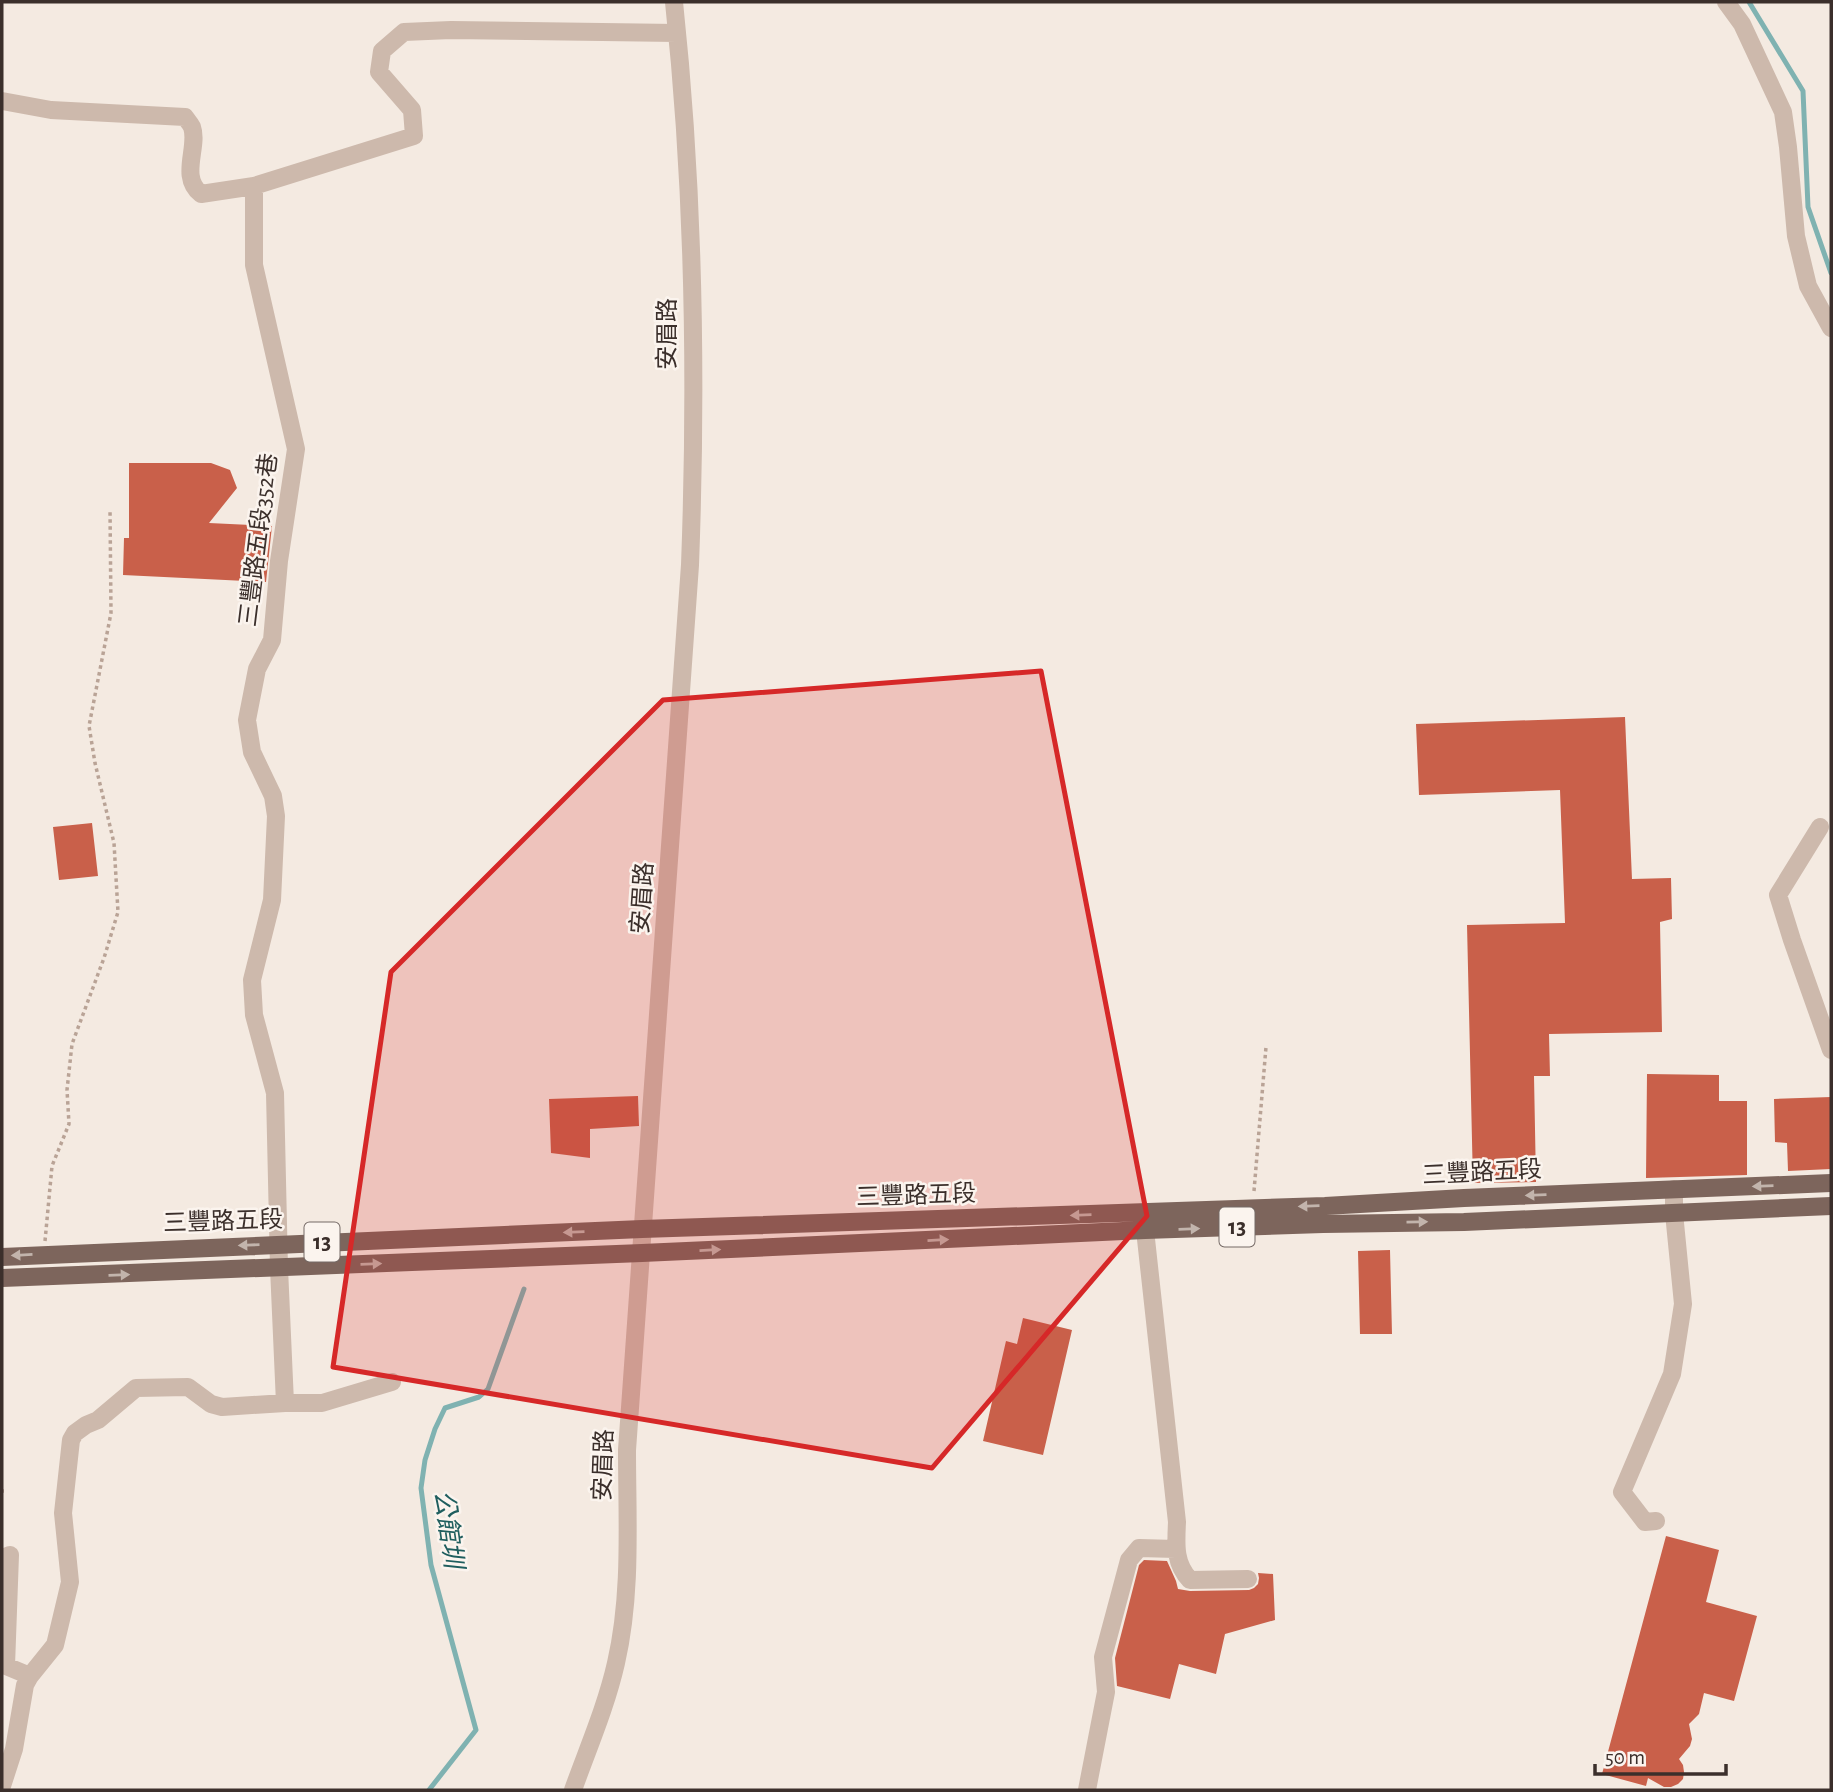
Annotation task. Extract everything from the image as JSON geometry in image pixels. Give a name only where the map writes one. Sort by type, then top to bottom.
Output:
[{"type":"main road","name":"三豐路五段","points":[[2,1278],[642,1253],[1145,1221],[1252,1208],[1831,1183]]},
{"type":"main road","name":"三豐路五段","points":[[2,1257],[642,1229],[1145,1221],[1323,1224],[1464,1222],[1831,1206]]},
{"type":"street","name":"安眉路","points":[[573,1790],[607,1698],[617,1661],[627,1585],[627,1450],[690,565],[693,490],[692,275],[683,92],[674,2]]},
{"type":"street","points":[[1726,2],[1742,24],[1783,112],[1796,236],[1808,286],[1831,328]]},
{"type":"street","points":[[2,102],[51,110],[185,117],[193,129],[190,174],[194,188],[201,194],[254,186],[414,136],[412,110],[379,72],[382,51],[404,32],[451,30],[677,33]]},
{"type":"street","name":"三豐路五段352巷","points":[[254,186],[254,265],[296,449],[279,561],[272,640],[257,669],[247,720],[252,752],[272,796],[276,816],[272,900],[253,980],[254,1015],[275,1093],[285,1403]]},
{"type":"street","points":[[1820,827],[1779,895],[1831,1050]]},
{"type":"street","points":[[1656,1521],[1645,1522],[1622,1492],[1672,1374],[1683,1304],[1674,1189]]},
{"type":"street","points":[[1145,1221],[1178,1522],[1176,1549],[1182,1572],[1190,1580],[1248,1579]]},
{"type":"street","points":[[2,1786],[14,1749],[25,1685],[55,1645],[70,1582],[63,1513],[71,1440],[75,1433],[98,1420],[136,1388],[188,1387],[211,1404],[222,1407],[322,1403],[393,1382]]},
{"type":"street","points":[[1087,1790],[1106,1692],[1103,1657],[1129,1560],[1139,1548],[1176,1549]]},
{"type":"street","points":[[2,1558],[10,1555],[6,1666],[30,1676]]},
{"type":"path","points":[[44,1254],[52,1166],[69,1124],[68,1090],[72,1044],[118,912],[114,844],[89,726],[111,613],[110,509]]},
{"type":"path","points":[[1252,1208],[1266,1046]]},
{"type":"highlighted area","points":[[1041,671],[1147,1216],[932,1468],[333,1367],[391,972],[663,700]]},
{"type":"building","points":[[129,463],[211,463],[230,470],[237,488],[209,523],[272,526],[266,582],[123,575],[124,538],[129,538]]},
{"type":"building","points":[[1625,717],[1632,879],[1671,878],[1672,919],[1660,922],[1662,1032],[1549,1034],[1550,1076],[1534,1076],[1536,1182],[1473,1183],[1467,925],[1565,923],[1560,790],[1419,795],[1416,724]]},
{"type":"building","points":[[92,823],[98,876],[59,880],[53,827]]},
{"type":"building","points":[[1647,1074],[1719,1075],[1719,1101],[1747,1101],[1747,1175],[1646,1178]]},
{"type":"building","points":[[638,1096],[639,1126],[590,1129],[590,1158],[551,1153],[549,1099]]},
{"type":"building","points":[[1831,1097],[1831,1169],[1788,1171],[1787,1143],[1775,1142],[1774,1099]]},
{"type":"building","points":[[1390,1250],[1392,1334],[1360,1334],[1358,1251]]},
{"type":"building","points":[[1023,1318],[1072,1330],[1043,1455],[983,1441],[1006,1341],[1017,1344]]},
{"type":"building","points":[[1666,1536],[1719,1550],[1706,1602],[1757,1616],[1734,1701],[1704,1693],[1699,1714],[1689,1724],[1692,1739],[1690,1746],[1679,1759],[1683,1765],[1683,1779],[1671,1787],[1664,1787],[1648,1778],[1646,1786],[1602,1774]]},
{"type":"building","points":[[1144,1560],[1167,1561],[1178,1589],[1190,1591],[1249,1590],[1258,1584],[1258,1573],[1273,1574],[1275,1620],[1225,1634],[1216,1674],[1179,1664],[1170,1699],[1117,1686],[1115,1658],[1139,1565]]},
{"type":"waterway","points":[[1749,2],[1803,91],[1808,207],[1831,273]]},
{"type":"waterway","name":"公館圳","points":[[429,1790],[476,1730],[431,1565],[421,1488],[425,1460],[445,1408],[479,1397],[488,1389],[524,1289]]}]
